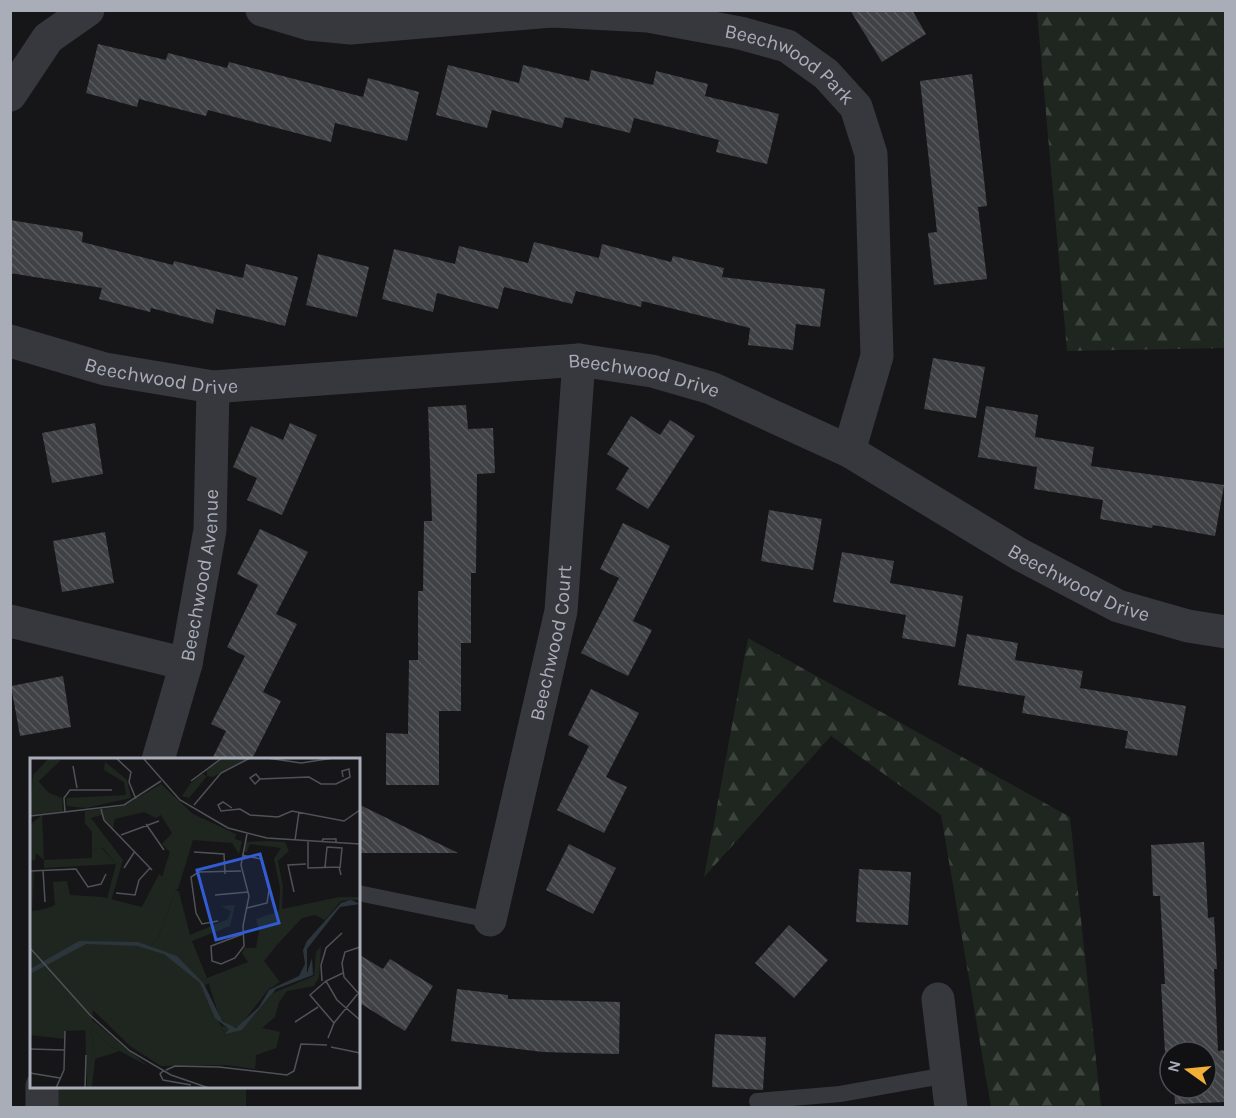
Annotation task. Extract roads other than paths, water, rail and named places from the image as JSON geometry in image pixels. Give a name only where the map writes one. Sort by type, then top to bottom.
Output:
[{"type":"street","points":[[11,94],[48,38],[88,10]]},
{"type":"street","name":"Beechwood Park","points":[[262,10],[309,24],[351,28],[552,11],[648,16],[741,33],[787,46],[826,74],[856,107],[871,154],[877,357],[849,451]]},
{"type":"street","name":"Beechwood Drive","points":[[10,341],[105,369],[213,387],[579,360],[652,371],[711,388],[849,451],[1019,554],[1118,606],[1188,626],[1226,632]]},
{"type":"street","name":"Beechwood Court","points":[[490,920],[561,611],[579,360]]},
{"type":"street","name":"Beechwood Avenue","points":[[158,758],[186,664],[210,530],[213,387]]},
{"type":"street","points":[[10,621],[186,664]]},
{"type":"street","points":[[938,999],[951,1107]]},
{"type":"street","points":[[42,1088],[42,1107]]},
{"type":"lane","points":[[360,893],[490,920]]},
{"type":"lane","points":[[756,1101],[840,1094],[947,1075]]}]
